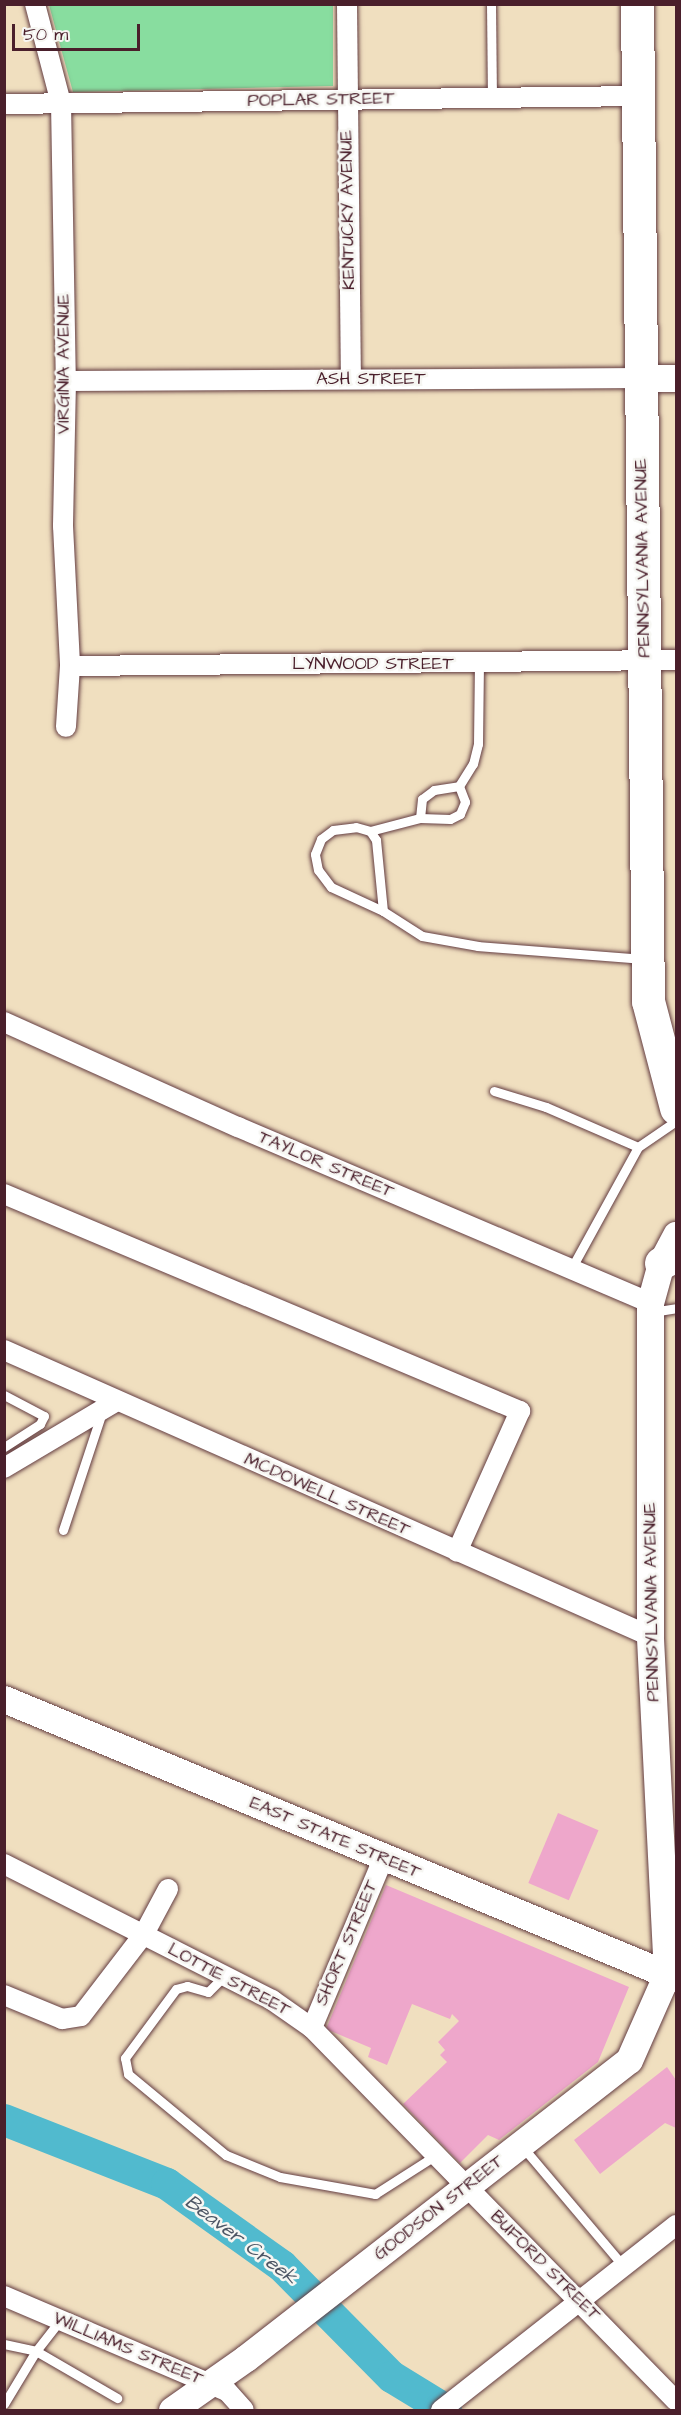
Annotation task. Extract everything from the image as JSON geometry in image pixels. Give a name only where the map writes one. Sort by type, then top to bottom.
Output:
[{"type":"highway","name":"PENNSYLVANIA AVENUE","points":[[637,4],[648,1001],[676,1108]]},
{"type":"main road","name":"ASH STREET","points":[[641,378],[676,378]]},
{"type":"main road","name":"PENNSYLVANIA AVENUE","points":[[671,1251],[659,1308],[650,1636],[672,1976]]},
{"type":"main road","name":"EAST STATE STREET","points":[[4,1699],[672,1976]]},
{"type":"main road","name":"GOODSON STREET","points":[[172,2410],[210,2384],[324,2297],[629,2060],[672,1976]]},
{"type":"street","name":"VIRGINIA AVENUE","points":[[35,4],[62,103],[66,381],[63,537],[70,666],[66,727]]},
{"type":"street","name":"KENTUCKY AVENUE","points":[[347,4],[346,99],[351,379]]},
{"type":"street","name":"POPLAR STREET","points":[[4,104],[638,96]]},
{"type":"street","name":"ASH STREET","points":[[66,381],[641,378]]},
{"type":"street","name":"LYNWOOD STREET","points":[[70,666],[676,660]]},
{"type":"street","name":"TAYLOR STREET","points":[[4,1022],[659,1308]]},
{"type":"street","points":[[4,1194],[520,1411],[457,1552]]},
{"type":"street","name":"MCDOWELL STREET","points":[[4,1350],[109,1406],[650,1636]]},
{"type":"street","points":[[4,1468],[109,1406]]},
{"type":"street","name":"SHORT STREET","points":[[312,2028],[383,1858]]},
{"type":"street","name":"LOTTIE STREET","points":[[4,1864],[272,2000],[312,2028]]},
{"type":"street","points":[[4,1995],[62,2019],[81,2016],[144,1934],[168,1889]]},
{"type":"street","name":"BUFORD STREET","points":[[312,2028],[676,2401]]},
{"type":"street","points":[[441,2410],[676,2225]]},
{"type":"street","name":"WILLIAMS STREET","points":[[4,2296],[227,2391],[244,2410]]},
{"type":"lane","points":[[491,4],[492,97]]},
{"type":"lane","points":[[420,818],[422,799],[434,790],[459,786],[473,764],[478,744],[479,663]]},
{"type":"lane","points":[[459,786],[465,802],[460,814],[450,819],[420,818],[370,831],[356,827],[333,830],[321,839],[315,854],[318,870],[331,887],[383,911],[422,936],[449,942],[648,959]]},
{"type":"lane","points":[[370,831],[376,840],[383,911]]},
{"type":"lane","points":[[494,1091],[546,1107],[638,1147]]},
{"type":"lane","points":[[571,1269],[638,1147],[676,1121]]},
{"type":"lane","points":[[4,1395],[44,1416],[40,1424],[5,1447]]},
{"type":"lane","points":[[63,1530],[109,1406]]},
{"type":"lane","points":[[225,1975],[208,1992],[187,1986],[176,1989],[125,2058],[128,2074],[226,2155],[280,2177],[375,2194],[436,2155]]},
{"type":"lane","points":[[520,2145],[624,2267]]},
{"type":"lane","points":[[4,2404],[36,2351],[60,2320]]},
{"type":"lane","points":[[4,2344],[18,2350],[36,2351],[117,2398]]},
{"type":"green space","points":[[49,5],[333,5],[333,86],[73,92]]},
{"type":"building","points":[[558,1813],[599,1830],[569,1900],[528,1883]]},
{"type":"building","points":[[386,1885],[629,1987],[598,2062],[499,2140],[488,2135],[460,2163],[403,2104],[447,2062],[440,2055],[445,2050],[438,2042],[459,2021],[452,2014],[450,2019],[412,2004],[387,2065],[368,2057],[371,2048],[326,2029]]},
{"type":"building","points":[[667,2067],[676,2080],[676,2128],[665,2123],[600,2174],[574,2140]]},
{"type":"waterway","name":"Beaver Creek","points":[[4,2120],[167,2184],[282,2266],[392,2377],[446,2410]]}]
